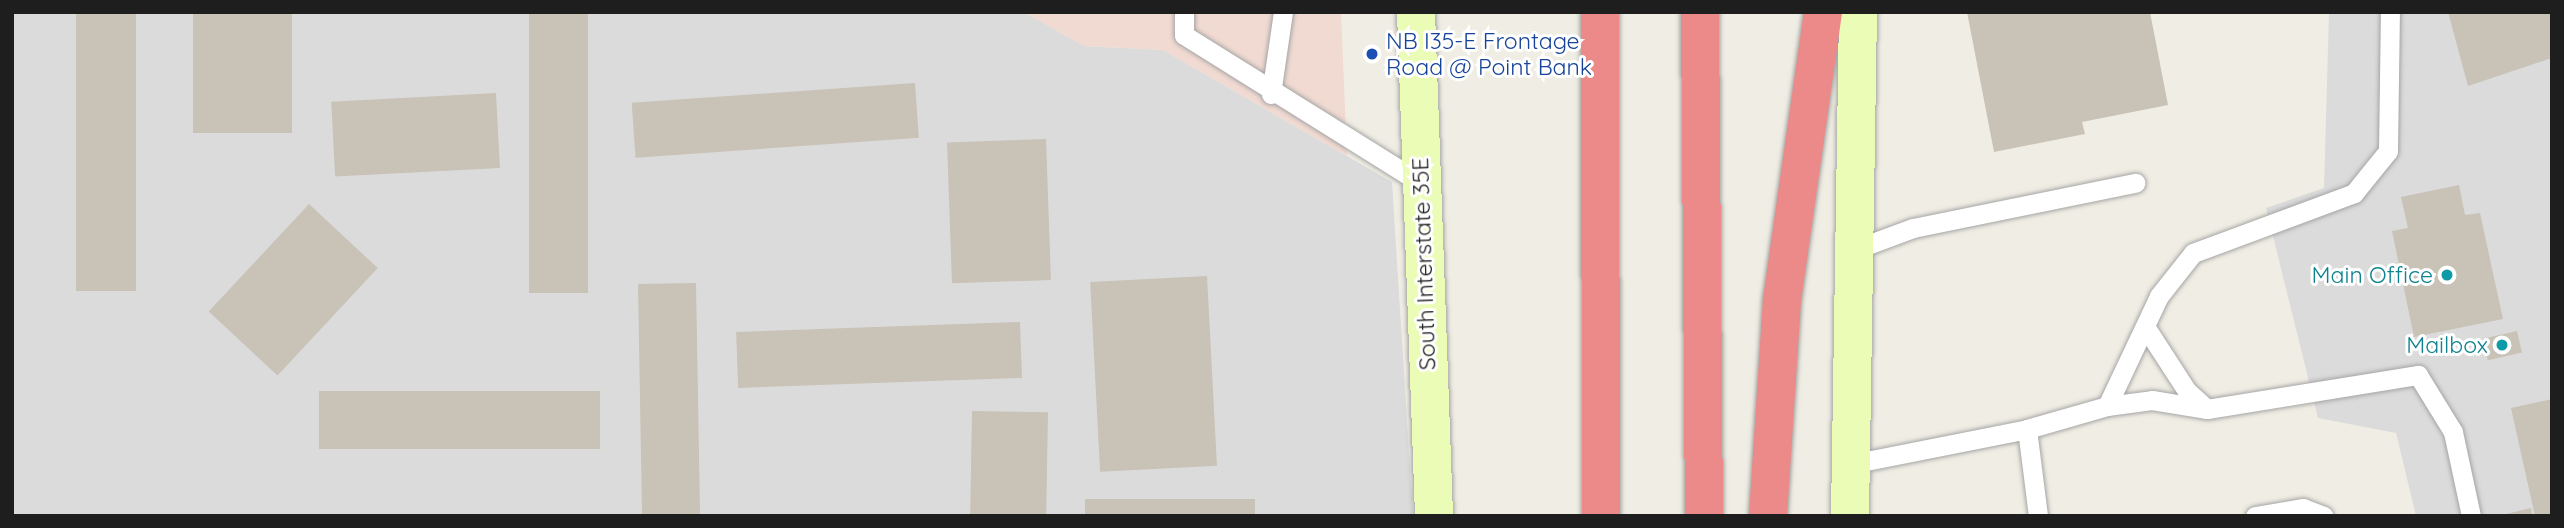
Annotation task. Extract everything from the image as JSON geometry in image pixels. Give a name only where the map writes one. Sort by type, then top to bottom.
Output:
[{"type":"highway","points":[[1600,12],[1601,516]]},
{"type":"highway","points":[[1700,12],[1704,516]]},
{"type":"highway","points":[[1768,516],[1782,300],[1823,12]]},
{"type":"main road","name":"South Interstate 35E","points":[[1416,12],[1434,516]]},
{"type":"main road","points":[[1850,516],[1851,251],[1858,12]]},
{"type":"lane","points":[[1184,12],[1184,35],[1271,94],[1422,184]]},
{"type":"lane","points":[[1271,94],[1283,12]]},
{"type":"lane","points":[[2107,406],[2148,331],[2159,296],[2193,253],[2354,193],[2388,151],[2390,12]]},
{"type":"lane","points":[[1851,251],[1913,228],[2135,183]]},
{"type":"lane","points":[[2148,331],[2180,381],[2207,409]]},
{"type":"lane","points":[[1851,464],[2027,429],[2107,406],[2152,400],[2207,409],[2418,375],[2453,432],[2471,516]]},
{"type":"lane","points":[[2027,429],[2038,516]]},
{"type":"lane","points":[[2255,516],[2303,508],[2324,516]]},
{"type":"shaded area","points":[[12,12],[1024,12],[1084,46],[1163,50],[1392,182],[1413,516],[12,516]]},
{"type":"shaded area","points":[[1024,12],[1341,12],[1347,156],[1163,50],[1084,46]]},
{"type":"shaded area","points":[[2329,12],[2552,12],[2552,516],[2416,516],[2396,433],[2318,418],[2266,208],[2324,188]]},
{"type":"building","points":[[76,12],[136,12],[136,291],[76,291]]},
{"type":"building","points":[[193,12],[292,12],[292,133],[193,133]]},
{"type":"building","points":[[529,12],[588,12],[588,293],[529,293]]},
{"type":"building","points":[[1967,12],[2150,12],[2168,105],[2082,122],[2085,134],[1994,152]]},
{"type":"building","points":[[2448,12],[2552,12],[2552,58],[2468,86]]},
{"type":"building","points":[[915,83],[919,138],[636,158],[632,103]]},
{"type":"building","points":[[496,93],[500,168],[335,177],[331,102]]},
{"type":"building","points":[[1046,139],[1051,280],[952,283],[947,142]]},
{"type":"building","name":"Main Office","points":[[2459,185],[2465,215],[2480,213],[2503,319],[2414,337],[2392,231],[2408,228],[2401,197]]},
{"type":"building","points":[[309,204],[378,268],[277,376],[209,312]]},
{"type":"building","points":[[1207,276],[1217,466],[1100,472],[1090,282]]},
{"type":"building","points":[[696,283],[700,516],[642,516],[638,284]]},
{"type":"building","points":[[1020,322],[1022,378],[738,388],[736,332]]},
{"type":"building","name":"Mailbox","points":[[2517,331],[2522,352],[2488,360],[2483,339]]},
{"type":"building","points":[[319,391],[600,391],[600,449],[319,449]]},
{"type":"building","points":[[2552,399],[2552,516],[2535,516],[2511,408]]},
{"type":"building","points":[[972,411],[1048,412],[1046,516],[970,516]]},
{"type":"building","points":[[1085,499],[1255,499],[1255,516],[1085,516]]},
{"type":"building","points":[[2531,508],[2532,516],[2502,516],[2502,515]]},
{"type":"place","name":"NB I35-E Frontage Road @ Point Bank","points":[[1372,54]]},
{"type":"place","name":"Main Office","points":[[2447,275]]},
{"type":"place","name":"Mailbox","points":[[2502,345]]}]
